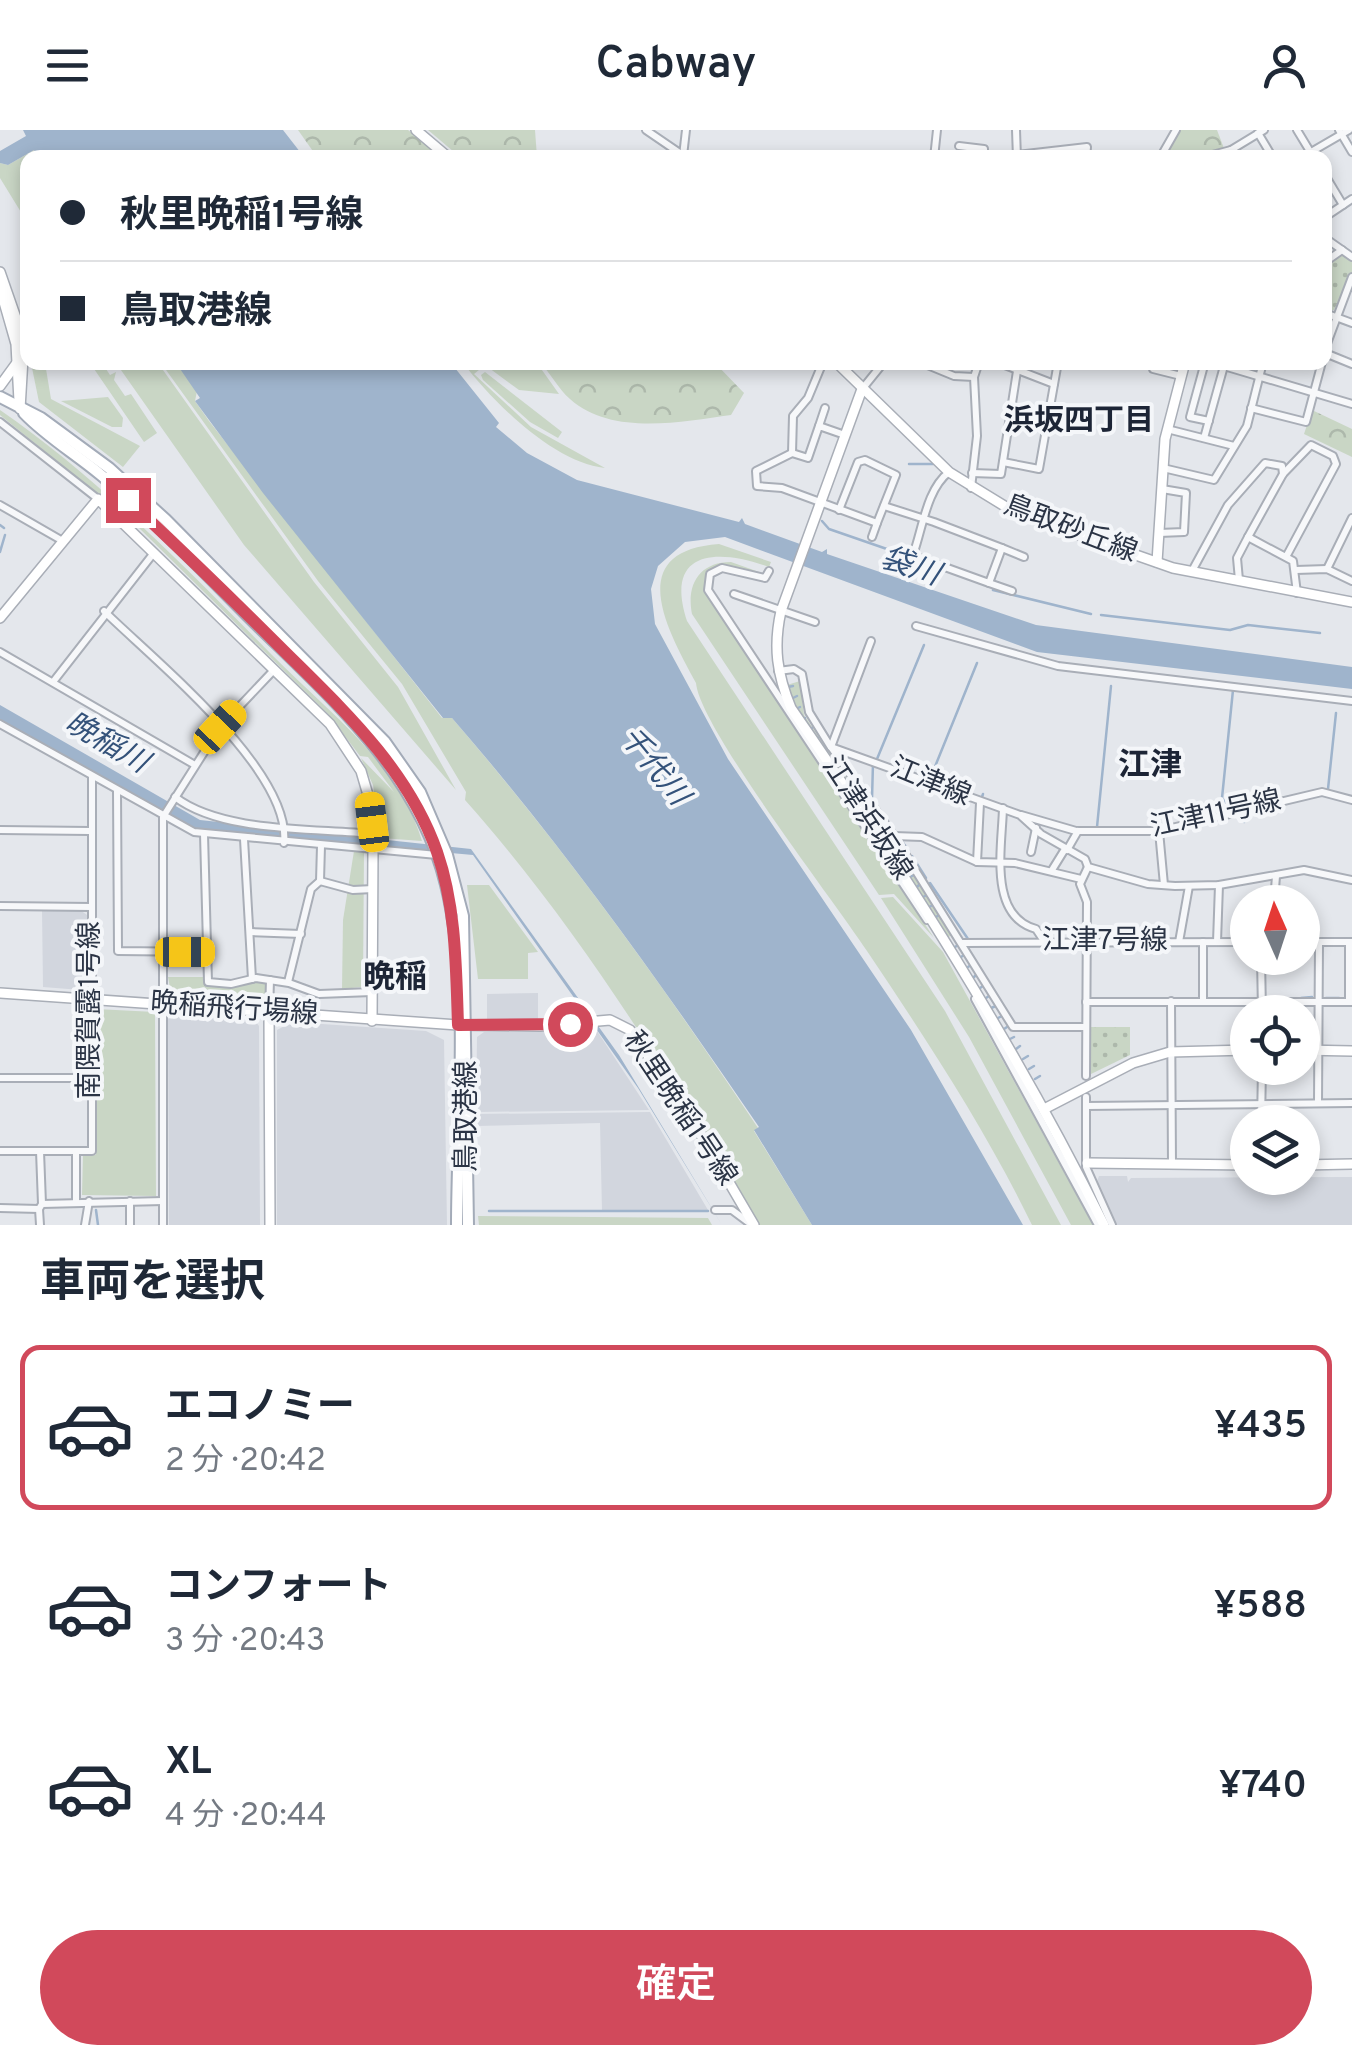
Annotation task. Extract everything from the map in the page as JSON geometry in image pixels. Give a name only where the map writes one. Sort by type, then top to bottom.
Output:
[{"type":"main road","name":"鳥取港線","points":[[0,397],[41,418],[109,468],[338,692],[406,770],[438,842],[463,916],[468,1225]]},
{"type":"main road","name":"鳥取港線","points":[[457,1225],[463,1025]]},
{"type":"street","points":[[416,130],[440,150]]},
{"type":"street","points":[[646,130],[673,150]]},
{"type":"street","points":[[1318,150],[1343,131],[1352,152]]},
{"type":"street","points":[[1238,150],[1261,132]]},
{"type":"street","points":[[959,146],[984,150]]},
{"type":"street","points":[[1332,187],[1343,205]]},
{"type":"street","points":[[1332,213],[1352,200]]},
{"type":"street","points":[[1332,243],[1352,258]]},
{"type":"street","points":[[1332,257],[1342,250]]},
{"type":"street","points":[[0,272],[20,329]]},
{"type":"street","points":[[1332,311],[1352,276]]},
{"type":"street","points":[[0,288],[18,360],[20,408]]},
{"type":"street","points":[[0,386],[18,360]]},
{"type":"street","points":[[20,408],[22,370]]},
{"type":"street","points":[[792,453],[792,416],[808,398],[819,370]]},
{"type":"street","name":"鳥取砂丘線","points":[[844,370],[949,472],[971,489],[1016,513],[1157,562],[1297,594],[1352,602]]},
{"type":"street","points":[[862,389],[877,370]]},
{"type":"street","points":[[949,370],[974,378]]},
{"type":"street","points":[[971,489],[977,436],[976,370]]},
{"type":"street","points":[[972,473],[1001,474],[1018,370],[1054,384]]},
{"type":"street","points":[[1003,462],[1038,469],[1057,370]]},
{"type":"street","points":[[1153,370],[1181,376]]},
{"type":"street","points":[[1157,562],[1168,429],[1182,370]]},
{"type":"street","points":[[1203,370],[1190,416],[1208,421]]},
{"type":"street","points":[[1204,438],[1223,370]]},
{"type":"street","points":[[1242,370],[1314,389],[1352,404]]},
{"type":"street","points":[[1163,468],[1214,480],[1251,408],[1261,370]]},
{"type":"street","points":[[1251,408],[1306,422],[1320,370]]},
{"type":"street","name":"江津浜坂線","points":[[862,389],[842,434],[781,611],[776,646],[778,671],[791,708],[945,940],[1046,1108],[1101,1225]]},
{"type":"street","points":[[825,408],[808,458],[792,453],[756,471],[758,486],[782,488],[877,524]]},
{"type":"street","points":[[0,422],[98,499],[346,744],[368,795],[372,835],[372,1021]]},
{"type":"street","points":[[819,426],[842,434]]},
{"type":"street","points":[[1168,429],[1234,446]]},
{"type":"street","points":[[1239,581],[1236,558],[1283,474],[1311,445],[1335,460],[1286,557]]},
{"type":"street","points":[[840,510],[858,462],[865,460],[896,475],[872,537]]},
{"type":"street","points":[[1192,571],[1228,505],[1265,463],[1282,466],[1283,474]]},
{"type":"street","points":[[949,472],[936,484],[916,557],[1012,591]]},
{"type":"street","points":[[1159,533],[1184,532],[1186,493],[1162,489]]},
{"type":"street","points":[[0,618],[98,499]]},
{"type":"street","points":[[0,505],[62,540]]},
{"type":"street","points":[[884,506],[1024,557]]},
{"type":"street","points":[[1326,569],[1352,518]]},
{"type":"street","points":[[1248,537],[1286,557],[1296,570],[1297,594]]},
{"type":"street","points":[[989,582],[1002,548]]},
{"type":"street","points":[[52,682],[104,611],[153,554]]},
{"type":"street","points":[[769,571],[765,578],[722,568],[710,574],[708,590],[946,950],[1101,1225]]},
{"type":"street","points":[[1296,570],[1326,569],[1352,580]]},
{"type":"street","points":[[734,594],[816,622]]},
{"type":"street","points":[[104,611],[252,758],[270,784],[286,826],[284,842]]},
{"type":"street","points":[[916,626],[1058,666],[1352,701]]},
{"type":"street","points":[[831,747],[871,640]]},
{"type":"street","points":[[0,652],[195,765]]},
{"type":"street","points":[[778,671],[794,669],[802,674],[809,712],[831,747]]},
{"type":"street","points":[[163,1225],[164,816],[220,727],[273,671]]},
{"type":"street","points":[[0,724],[117,791],[204,834],[441,855]]},
{"type":"street","name":"江津線","points":[[831,747],[1020,815],[1085,859],[1088,867],[1164,885],[1220,886],[1304,870],[1352,880]]},
{"type":"street","name":"江津線","points":[[831,747],[894,836],[1012,1027],[1086,1027]]},
{"type":"street","name":"南隈賀露1号線","points":[[76,1151],[92,1152],[92,776]]},
{"type":"street","points":[[117,791],[118,950],[206,952]]},
{"type":"street","name":"江津11号線","points":[[1020,815],[1078,831],[1158,831],[1322,792],[1352,800]]},
{"type":"street","points":[[174,800],[206,816],[372,835]]},
{"type":"street","points":[[977,862],[980,803]]},
{"type":"street","points":[[1002,808],[1001,863],[1009,910],[1022,925],[1036,929],[1045,942]]},
{"type":"street","points":[[1031,852],[1036,828]]},
{"type":"street","points":[[0,830],[90,830]]},
{"type":"street","points":[[1052,870],[1078,831]]},
{"type":"street","points":[[1158,831],[1164,885]]},
{"type":"street","points":[[204,834],[210,984],[252,979],[288,982],[319,994],[372,992]]},
{"type":"street","points":[[894,836],[922,837],[977,862],[1052,870],[1081,879]]},
{"type":"street","points":[[244,840],[252,979]]},
{"type":"street","points":[[320,881],[321,846]]},
{"type":"street","points":[[1086,1076],[1088,942],[1081,879],[1088,867]]},
{"type":"street","points":[[1275,885],[1276,876]]},
{"type":"street","points":[[288,982],[313,884],[320,881],[373,889]]},
{"type":"street","points":[[1179,942],[1189,886]]},
{"type":"street","points":[[1216,942],[1220,886]]},
{"type":"street","points":[[0,906],[92,907]]},
{"type":"street","points":[[250,932],[300,934]]},
{"type":"street","points":[[1203,942],[1203,1001]]},
{"type":"street","name":"江津7号線","points":[[962,944],[1230,942]]},
{"type":"street","points":[[1320,942],[1350,942],[1351,1002],[1320,1001]]},
{"type":"street","points":[[270,980],[270,1225]]},
{"type":"street","name":"晩稲飛行場線","points":[[0,993],[463,1025]]},
{"type":"street","points":[[1171,1001],[1172,1165]]},
{"type":"street","points":[[1086,1002],[1230,1001]]},
{"type":"street","name":"秋里晩稲1号線","points":[[463,1025],[594,1020],[630,1030],[692,1119],[753,1225]]},
{"type":"street","points":[[1046,1108],[1134,1063],[1170,1052],[1230,1050]]},
{"type":"street","points":[[1320,1050],[1352,1051]]},
{"type":"street","points":[[0,1078],[90,1078]]},
{"type":"street","points":[[1261,1103],[1262,1085]]},
{"type":"street","points":[[1318,1085],[1318,1103]]},
{"type":"street","points":[[1112,1225],[1086,1163],[1086,1101],[1352,1103]]},
{"type":"street","points":[[0,1151],[76,1151],[76,1201]]},
{"type":"street","points":[[40,1151],[40,1225]]},
{"type":"street","points":[[1086,1163],[1230,1164]]},
{"type":"street","points":[[1320,1164],[1352,1164]]},
{"type":"street","points":[[0,1208],[76,1201],[163,1201]]},
{"type":"street","points":[[85,1225],[89,1201]]},
{"type":"street","points":[[130,1201],[130,1225]]},
{"type":"street","points":[[716,1210],[732,1210],[753,1225]]},
{"type":"street","points":[[732,1210],[740,1225]]},
{"type":"shaded area","points":[[42,910],[80,910],[87,915],[87,986],[81,990],[43,987]]},
{"type":"shaded area","points":[[538,993],[538,1019],[487,1020],[487,994]]},
{"type":"shaded area","points":[[176,1013],[253,1018],[259,1026],[260,1225],[169,1225],[168,1019]]},
{"type":"shaded area","points":[[292,1022],[426,1031],[444,1040],[447,1225],[277,1225],[277,1030]]},
{"type":"shaded area","points":[[597,1031],[649,1110],[476,1112],[477,1037],[484,1032]]},
{"type":"shaded area","points":[[650,1112],[708,1210],[602,1211],[600,1123],[476,1126],[476,1114]]},
{"type":"shaded area","points":[[1099,1176],[1127,1176],[1128,1182],[1131,1178],[1230,1178],[1230,1195],[1320,1195],[1320,1177],[1352,1177],[1352,1225],[1117,1225],[1096,1184]]},
{"type":"green space","points":[[298,130],[408,130],[434,150],[312,150]]},
{"type":"green space","points":[[428,130],[535,130],[536,150],[452,150]]},
{"type":"green space","points":[[1179,130],[1217,130],[1225,150],[1167,150]]},
{"type":"green space","points":[[20,158],[20,211],[0,178],[0,163],[8,165]]},
{"type":"green space","points":[[1344,254],[1352,260],[1352,273],[1334,310],[1332,310],[1332,260]]},
{"type":"green space","points":[[32,370],[46,370],[51,399],[140,446],[123,467],[39,402]]},
{"type":"green space","points":[[95,370],[107,370],[110,375],[116,372],[114,380],[125,396],[131,394],[157,433],[144,442]]},
{"type":"green space","points":[[121,370],[163,370],[314,582],[398,687],[456,790],[244,545]]},
{"type":"green space","points":[[166,370],[181,370],[197,391],[195,401],[209,421],[442,718],[452,718],[573,867],[758,1128],[754,1131],[812,1225],[758,1225],[622,1005],[547,900],[465,800],[466,792],[402,684],[318,581]]},
{"type":"green space","points":[[469,370],[479,370],[474,374],[531,427],[605,468],[585,464],[546,443],[491,395]]},
{"type":"green space","points":[[492,370],[542,370],[559,394],[519,390]]},
{"type":"green space","points":[[546,370],[722,370],[744,393],[731,415],[647,424],[605,418],[587,411],[566,395]]},
{"type":"green space","points":[[485,372],[562,432],[558,438],[530,422],[483,380],[481,375]]},
{"type":"green space","points":[[108,397],[123,418],[122,427],[112,427],[61,401]]},
{"type":"green space","points":[[0,410],[73,465],[141,526],[358,739],[396,787],[422,841],[381,838],[373,785],[361,758],[394,792],[368,757],[360,756],[328,714],[137,526],[0,415]]},
{"type":"green space","points":[[1312,410],[1352,429],[1352,457],[1304,434]]},
{"type":"green space","points":[[719,544],[771,562],[769,567],[715,557],[689,567],[683,579],[682,597],[687,621],[945,1011],[1061,1225],[1032,1225],[933,1051],[743,775],[703,705],[665,618],[662,577],[671,561],[689,550]]},
{"type":"green space","points":[[731,562],[765,574],[722,566],[708,574],[706,590],[934,938],[894,894],[879,895],[692,614],[691,593],[698,577],[711,566]]},
{"type":"green space","points":[[800,681],[804,715],[953,935],[948,937],[798,710],[787,685]]},
{"type":"green space","points":[[354,851],[364,852],[363,983],[361,987],[342,989],[343,920]]},
{"type":"green space","points":[[467,885],[489,885],[538,952],[528,953],[528,979],[478,979]]},
{"type":"green space","points":[[893,897],[943,952],[1093,1225],[1071,1225],[969,1037],[881,898]]},
{"type":"green space","points":[[168,977],[204,977],[207,986],[267,982],[266,997],[171,993]]},
{"type":"green space","points":[[96,1009],[155,1012],[156,1196],[82,1195],[83,1155],[96,1155]]},
{"type":"green space","points":[[1091,1027],[1130,1027],[1130,1055],[1091,1074]]},
{"type":"green space","points":[[478,1216],[708,1218],[712,1225],[479,1225]]},
{"type":"water","points":[[23,130],[283,130],[299,150],[20,150],[20,158],[8,165],[0,163],[0,151],[26,136]]},
{"type":"water","name":"千代川","points":[[181,370],[457,370],[499,423],[496,427],[527,453],[577,480],[739,522],[742,518],[745,524],[822,552],[827,549],[827,554],[1036,625],[1352,667],[1352,689],[1037,652],[725,537],[685,542],[658,566],[651,589],[655,624],[728,759],[911,1030],[1023,1225],[812,1225],[754,1130],[759,1127],[612,918],[494,767],[452,718],[443,718],[263,493],[195,401],[200,398]]},
{"type":"water","points":[[0,705],[200,820],[471,849],[619,1055],[722,1225],[638,1088],[473,855],[197,830],[0,720]]},
{"type":"waterway","points":[[909,464],[933,464]]},
{"type":"waterway","name":"袋川","points":[[822,521],[829,529],[910,557]]},
{"type":"waterway","points":[[0,525],[4,528]]},
{"type":"waterway","points":[[0,552],[5,535]]},
{"type":"waterway","points":[[993,590],[1091,614]]},
{"type":"waterway","points":[[1101,615],[1230,630],[1248,625],[1320,633]]},
{"type":"waterway","points":[[877,759],[924,645]]},
{"type":"waterway","points":[[932,774],[977,663]]},
{"type":"waterway","points":[[788,687],[793,686]]},
{"type":"waterway","points":[[1097,827],[1111,686]]},
{"type":"waterway","points":[[1233,690],[1222,798],[1244,822]]},
{"type":"waterway","points":[[793,698],[797,696]]},
{"type":"waterway","points":[[1328,789],[1336,713]]},
{"type":"waterway","points":[[872,799],[873,763]]},
{"type":"waterway","points":[[883,837],[887,835]]},
{"type":"waterway","points":[[901,840],[909,851]]},
{"type":"waterway","points":[[912,856],[926,878]]},
{"type":"waterway","points":[[903,867],[907,864]]},
{"type":"waterway","points":[[910,877],[914,875]]},
{"type":"waterway","points":[[930,883],[968,939]]},
{"type":"waterway","points":[[917,887],[920,884]]},
{"type":"waterway","points":[[923,897],[927,895]]},
{"type":"waterway","points":[[929,907],[933,905]]},
{"type":"waterway","points":[[1326,998],[1339,998]]},
{"type":"waterway","points":[[991,1008],[996,1006]]},
{"type":"waterway","points":[[998,1018],[1002,1016]]},
{"type":"waterway","points":[[1010,1039],[1014,1037]]},
{"type":"waterway","points":[[1016,1049],[1020,1046]]},
{"type":"waterway","points":[[1023,1059],[1028,1056]]},
{"type":"waterway","points":[[1029,1069],[1034,1066]]},
{"type":"waterway","points":[[1035,1079],[1040,1076]]},
{"type":"waterway","points":[[79,1155],[79,1173]]},
{"type":"waterway","points":[[96,1210],[98,1225]]},
{"type":"waterway","points":[[489,1211],[708,1211]]},
{"type":"district","name":"浜坂四丁目","points":[[1079,422]]},
{"type":"district","name":"江津","points":[[1150,767]]},
{"type":"district","name":"晩稲","points":[[395,979]]},
{"type":"route","points":[[128,500],[341,709],[398,774],[426,823],[447,887],[458,1025],[570,1024]]},
{"type":"water label","name":"晩稲川","points":[[106,744]]}]
